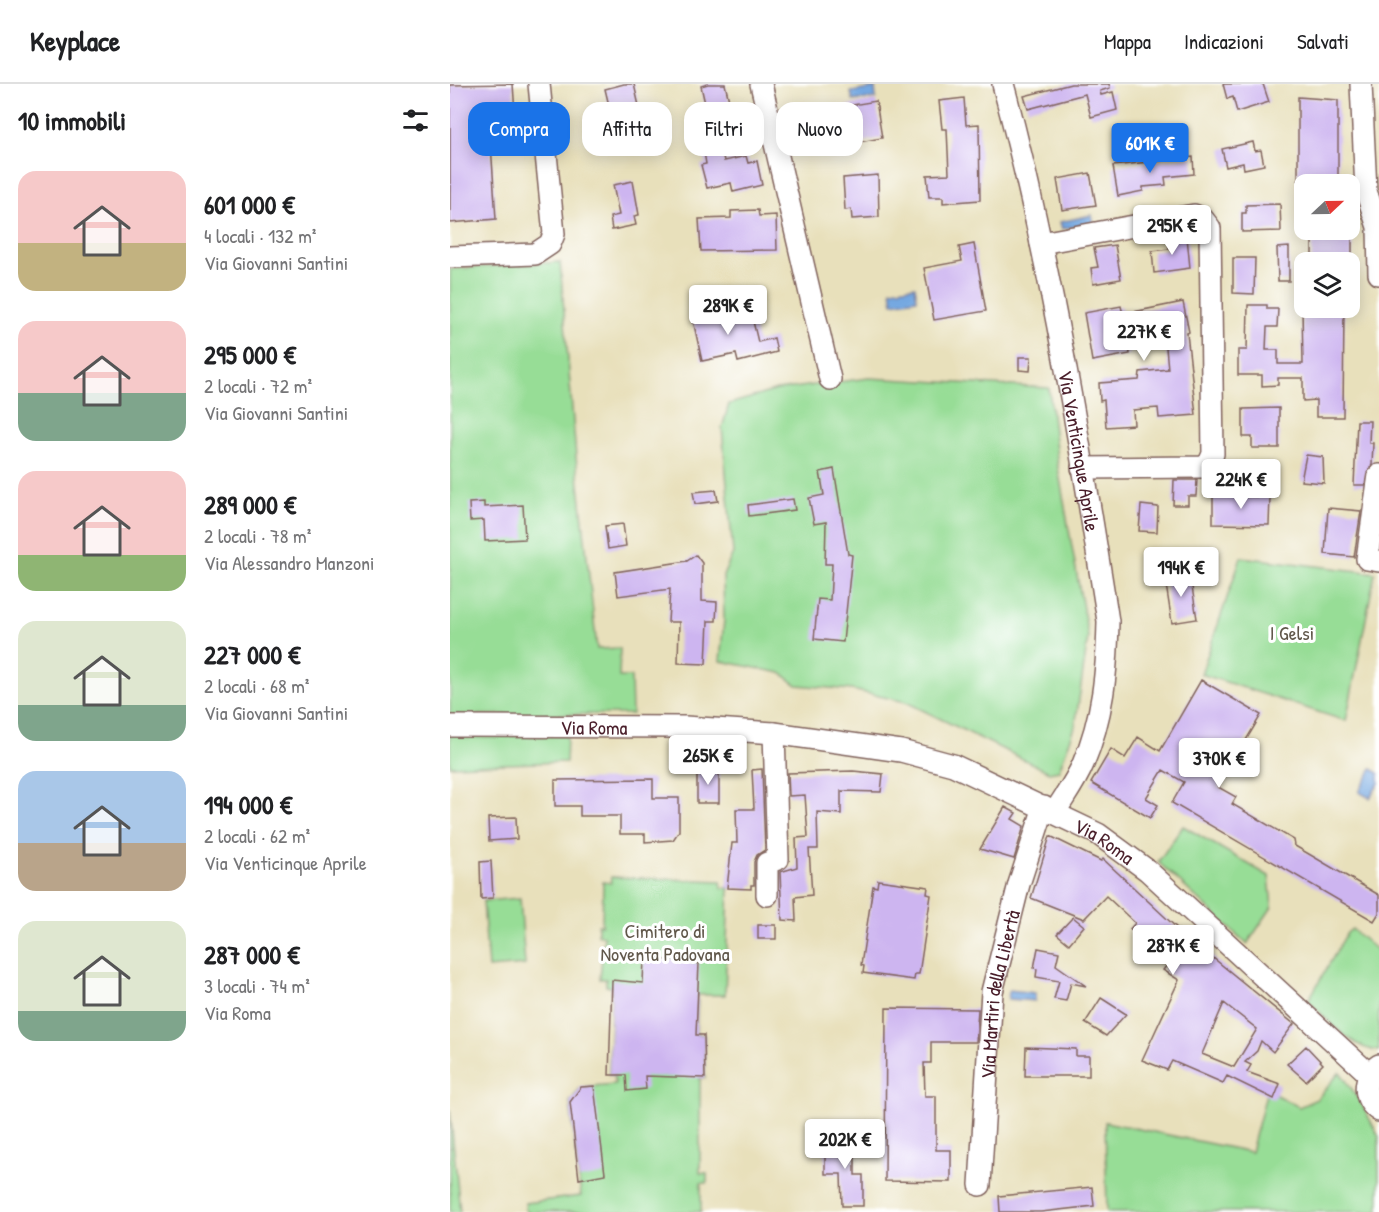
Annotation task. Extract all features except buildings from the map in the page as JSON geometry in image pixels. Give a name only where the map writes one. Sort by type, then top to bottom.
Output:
[{"type":"street","points":[[450,257],[535,254],[550,244],[554,234],[539,84]]},
{"type":"street","points":[[761,84],[830,379]]},
{"type":"street","name":"Via Venticinque Aprile","points":[[1004,84],[1025,165],[1041,243],[1108,621],[1107,675],[1100,716],[1083,765],[1049,810]]},
{"type":"street","points":[[1361,84],[1366,190],[1378,227],[1379,274]]},
{"type":"street","points":[[1041,243],[1194,215],[1203,219],[1210,228],[1213,454],[1209,463],[1203,467],[1082,468]]},
{"type":"street","points":[[1379,475],[1367,559],[1379,561]]},
{"type":"street","name":"Via Roma","points":[[450,726],[685,727],[774,733],[870,746],[943,762],[1098,834],[1147,870],[1374,1069],[1366,1091],[1369,1100],[1379,1111]]},
{"type":"street","points":[[767,895],[767,863],[778,859],[774,733]]},
{"type":"street","name":"Via Martiri della Libertà","points":[[980,1185],[992,992],[1019,884],[1049,810]]},
{"type":"green space","points":[[560,262],[576,457],[597,649],[620,648],[619,677],[631,677],[632,714],[450,715],[450,269]]},
{"type":"green space","points":[[869,378],[1049,388],[1058,468],[1088,637],[1075,727],[1059,770],[1049,772],[906,702],[852,690],[797,685],[781,673],[720,661],[724,620],[723,576],[733,553],[722,428],[729,404],[777,390]]},
{"type":"green space","name":"I Gelsi","points":[[1241,557],[1375,573],[1346,721],[1201,674]]},
{"type":"green space","points":[[450,734],[567,736],[566,762],[450,766]]},
{"type":"green space","points":[[1183,826],[1269,876],[1272,907],[1247,944],[1158,862]]},
{"type":"green space","name":"Cimitero di Noventa Padovana","points":[[611,877],[721,881],[722,888],[729,888],[725,995],[698,995],[696,1034],[704,1035],[705,1078],[700,1078],[700,1173],[707,1173],[707,1183],[701,1183],[701,1212],[526,1212],[525,1203],[581,1196],[570,1102],[581,1087],[615,1084],[614,1075],[609,1075],[612,987],[606,986],[606,979],[600,979],[604,936],[598,935],[598,925],[602,925],[603,882],[611,883]]},
{"type":"green space","points":[[520,898],[525,965],[488,968],[483,901]]},
{"type":"green space","points":[[1352,929],[1379,952],[1379,1051],[1359,1045],[1350,1039],[1308,1001],[1347,933]]},
{"type":"green space","points":[[1340,1072],[1360,1101],[1379,1137],[1379,1212],[1107,1212],[1105,1122],[1251,1152],[1267,1090],[1299,1107],[1317,1099]]},
{"type":"green space","points":[[450,1110],[460,1212],[450,1212]]},
{"type":"water","points":[[875,88],[876,98],[853,101],[851,92]]},
{"type":"water","points":[[1092,215],[1093,223],[1062,229],[1060,222]]},
{"type":"water","points":[[915,286],[917,299],[893,303],[891,290]]},
{"type":"water","points":[[1372,769],[1379,773],[1379,783],[1370,798],[1359,792]]},
{"type":"water","points":[[1009,990],[1035,993],[1035,1001],[1008,999]]}]
